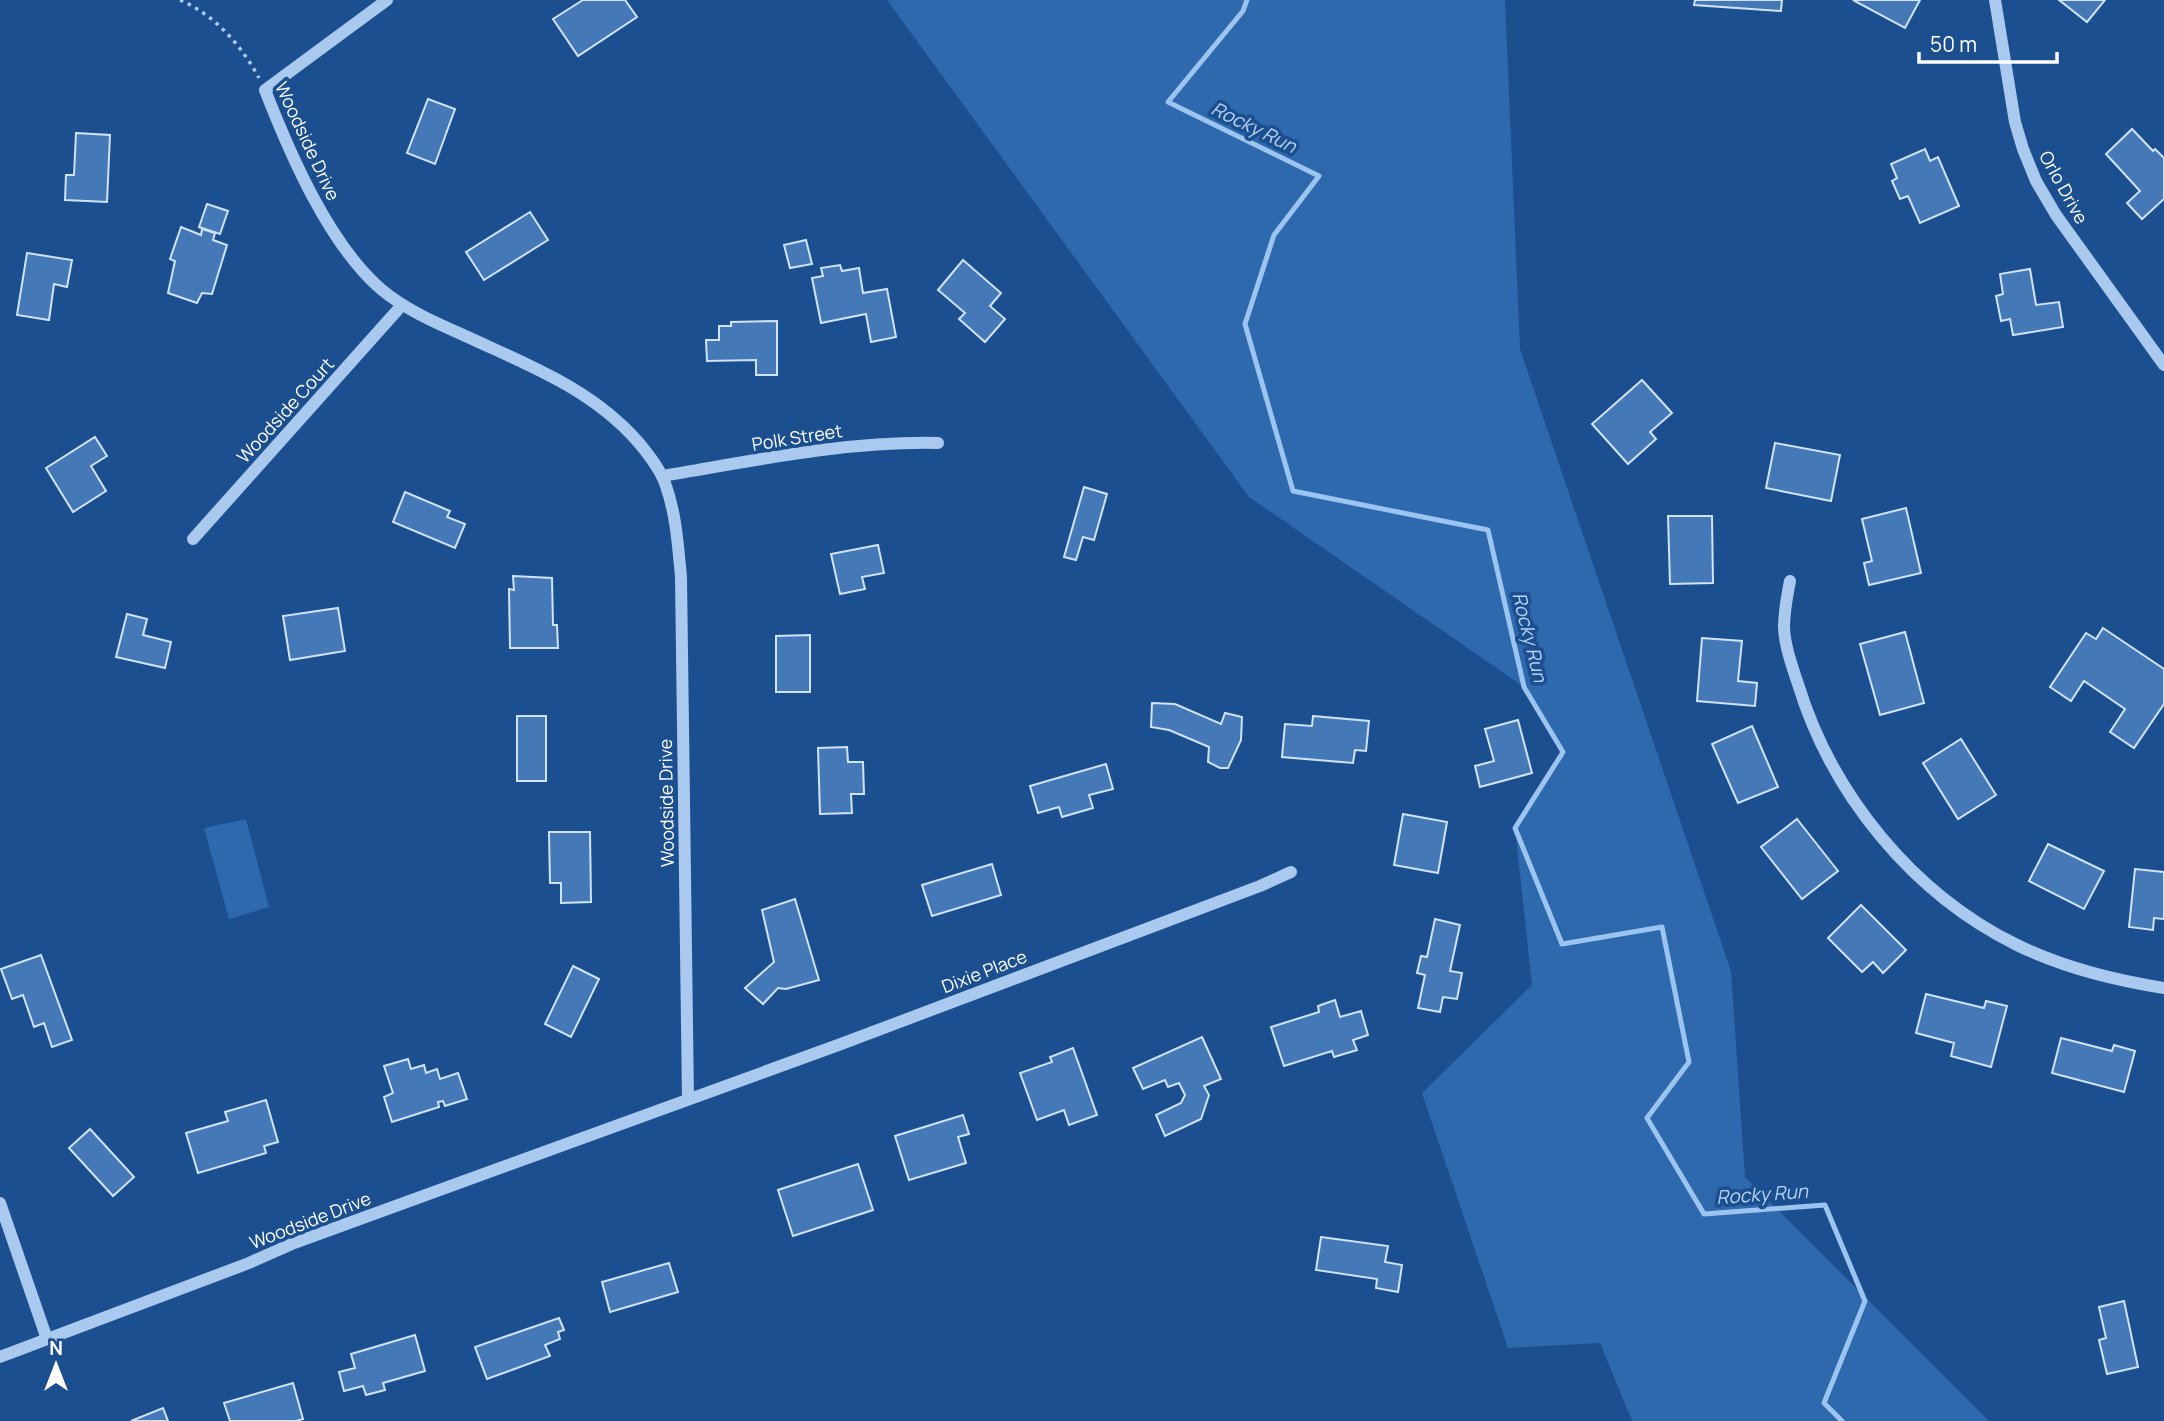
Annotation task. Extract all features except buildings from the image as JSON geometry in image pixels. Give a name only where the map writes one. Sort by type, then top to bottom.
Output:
[{"type":"street","points":[[265,90],[387,0]]},
{"type":"street","name":"Orlo Drive","points":[[1995,0],[2015,122],[2036,181],[2056,215],[2164,365]]},
{"type":"street","name":"Woodside Drive","points":[[0,1357],[295,1243],[688,1099],[681,577],[674,510],[662,476],[625,426],[587,395],[546,373],[425,319],[381,288],[339,239],[313,196],[293,158],[265,90]]},
{"type":"street","name":"Woodside Court","points":[[193,539],[402,305]]},
{"type":"street","name":"Polk Street","points":[[662,476],[854,446],[897,442],[938,443]]},
{"type":"street","points":[[1790,581],[1784,628],[1788,652],[1804,704],[1822,746],[1844,785],[1873,827],[1902,860],[1948,902],[2016,945],[2057,963],[2099,976],[2164,988]]},
{"type":"street","name":"Dixie Place","points":[[688,1099],[1260,886],[1291,872]]},
{"type":"street","points":[[0,1203],[47,1339]]},
{"type":"path","name":"Woodside Drive","points":[[180,0],[209,17],[230,36],[250,60],[265,90]]},
{"type":"shaded area","points":[[887,0],[1505,0],[1520,349],[1731,971],[1745,1177],[1989,1421],[1632,1421],[1600,1343],[1508,1348],[1422,1093],[1532,985],[1515,828],[1563,752],[1524,687],[1249,497]]},
{"type":"shaded area","points":[[246,819],[269,907],[229,919],[204,828]]},
{"type":"waterway","name":"Rocky Run","points":[[1247,0],[1243,11],[1168,102],[1319,176],[1274,235],[1245,324],[1293,491],[1488,530],[1524,687],[1563,752],[1515,828],[1562,944],[1662,927],[1689,1062],[1647,1118],[1704,1214],[1825,1205],[1865,1301],[1824,1403],[1842,1421]]}]
